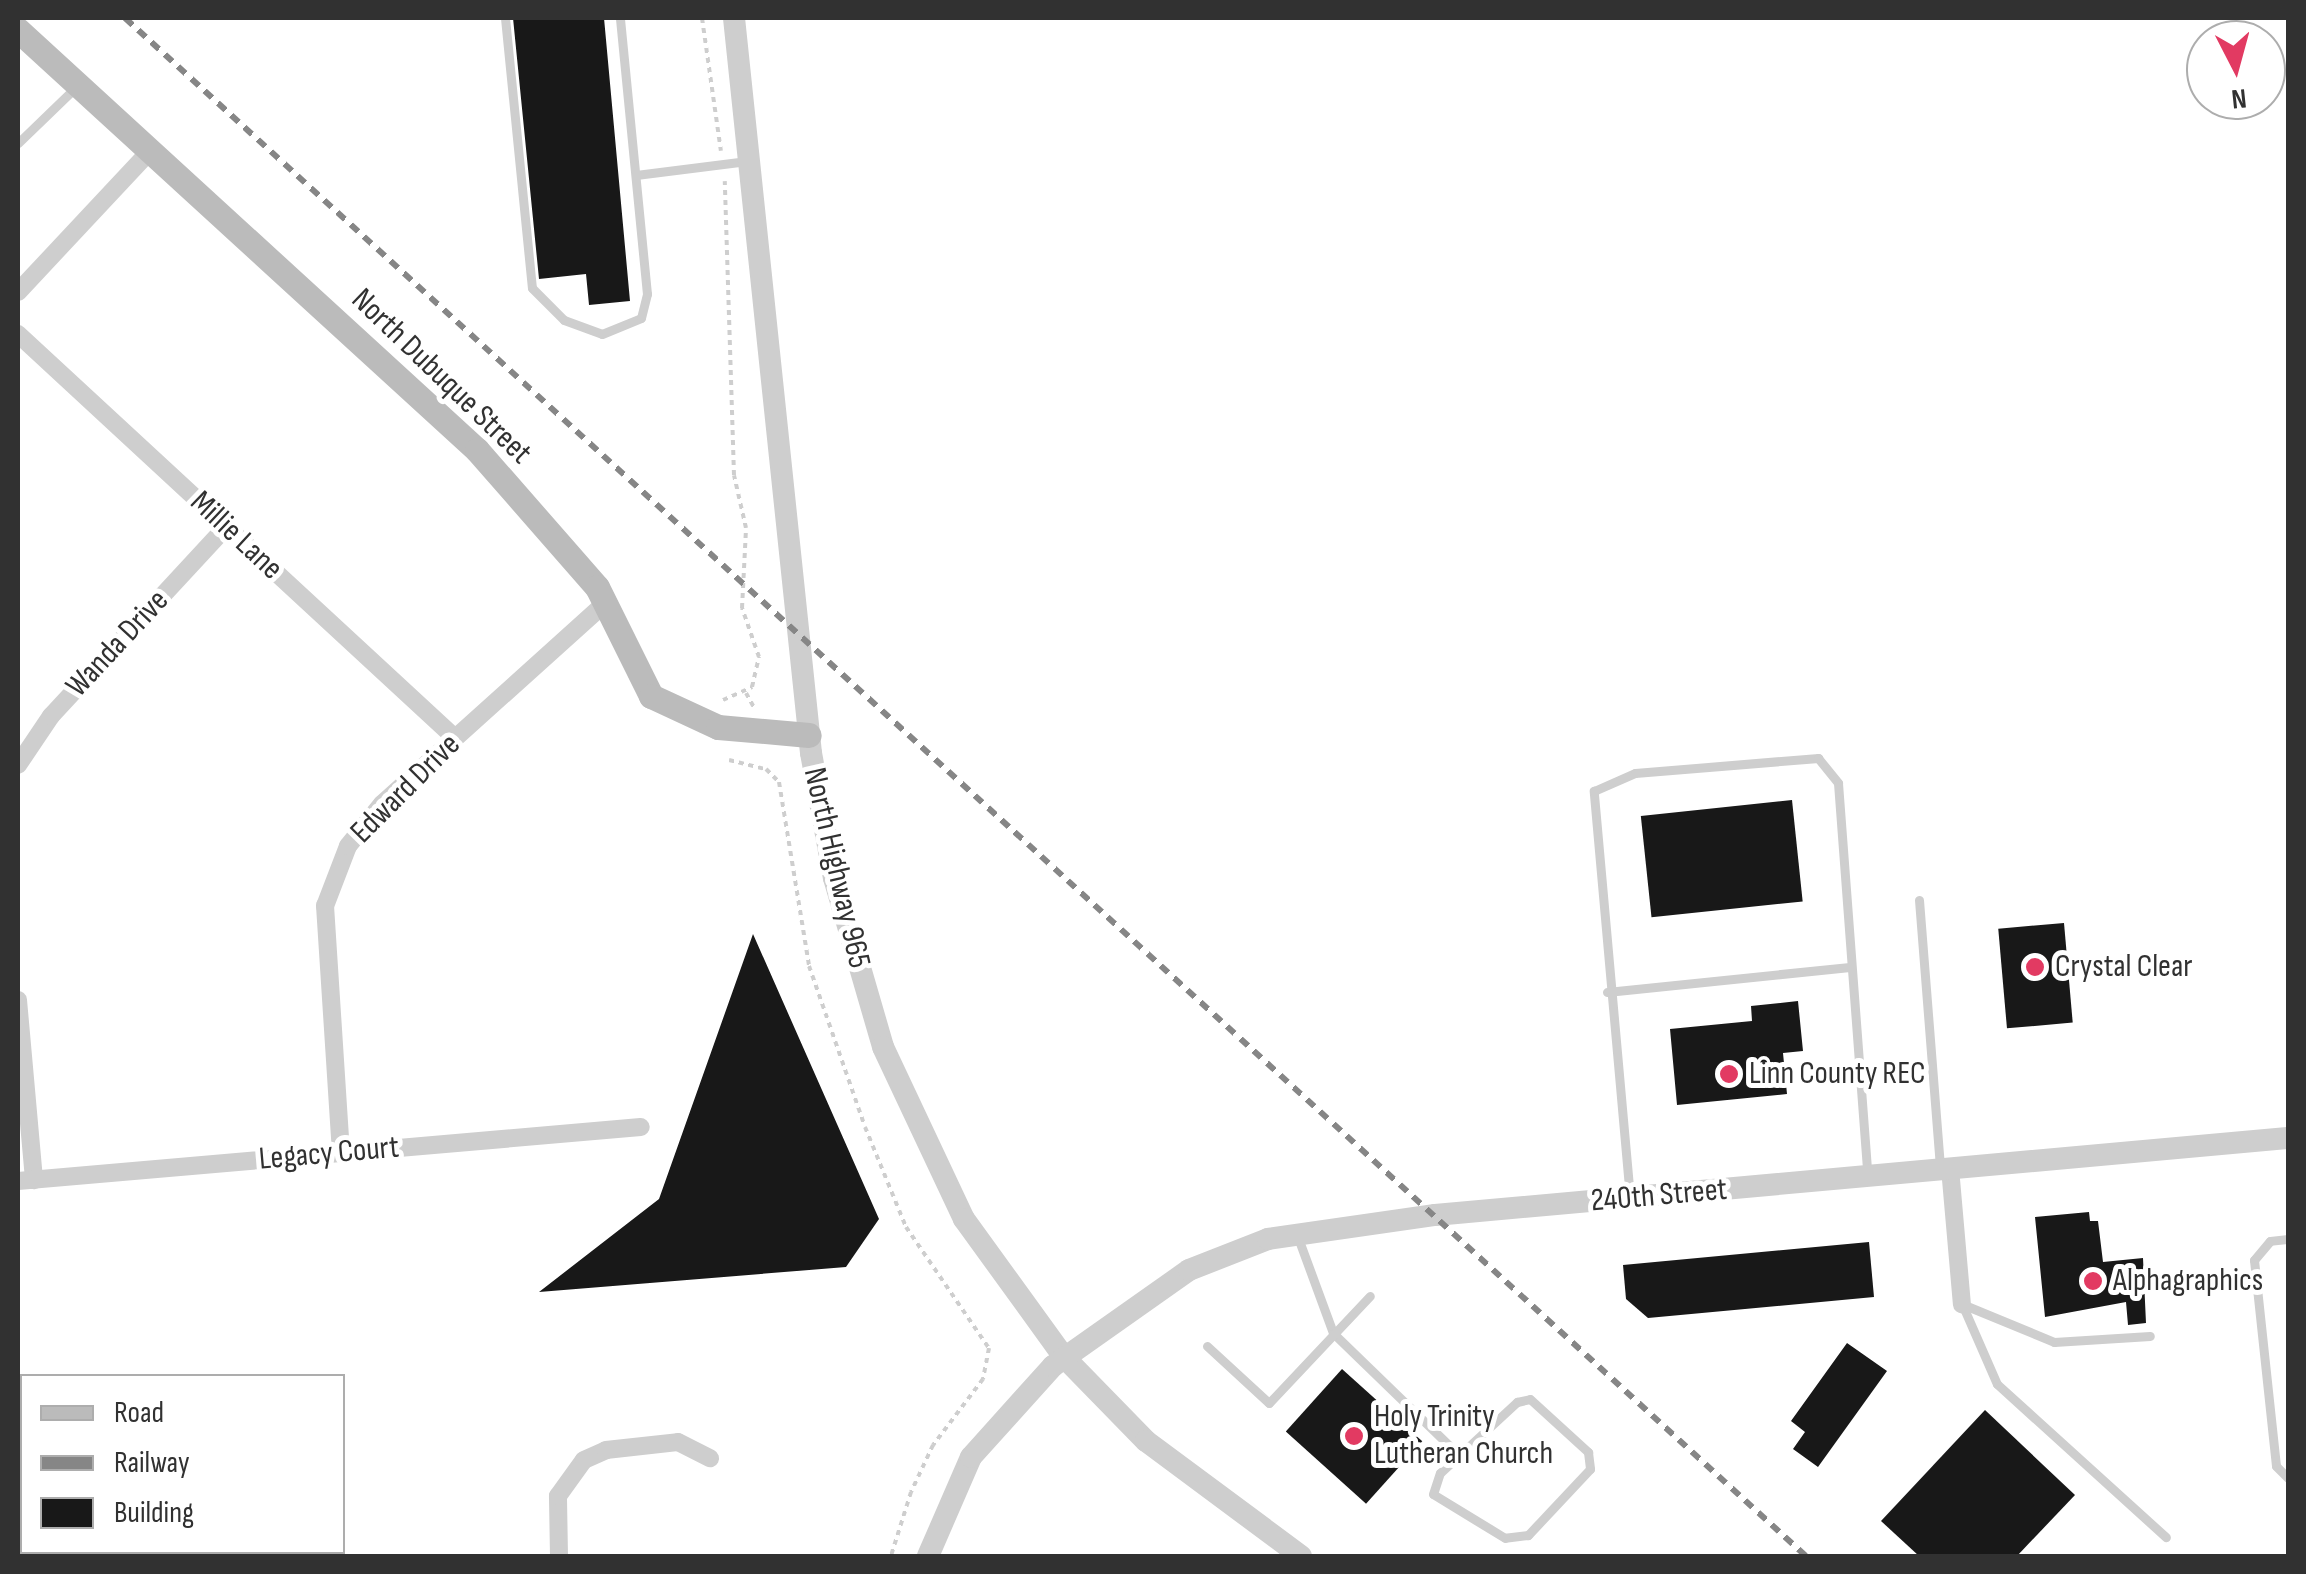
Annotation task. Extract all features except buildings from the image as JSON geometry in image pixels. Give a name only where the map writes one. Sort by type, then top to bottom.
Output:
[{"type":"main road","name":"North Dubuque Street","points":[[18,30],[477,450],[605,602],[652,696],[718,727],[809,736]]},
{"type":"street","name":"North Highway 965","points":[[734,18],[809,736],[864,993],[908,1109],[964,1219],[1064,1357],[1146,1441],[1301,1556]]},
{"type":"street","points":[[18,292],[150,151]]},
{"type":"street","name":"Millie Lane","points":[[18,334],[456,738]]},
{"type":"street","name":"Wanda Drive","points":[[18,765],[51,716],[226,527]]},
{"type":"street","name":"Edward Drive","points":[[340,1153],[325,906],[348,846],[456,738],[605,602]]},
{"type":"street","points":[[18,1000],[26,1180]]},
{"type":"street","name":"Legacy Court","points":[[26,1180],[642,1127]]},
{"type":"street","name":"240th Street","points":[[928,1556],[971,1457],[1064,1357],[1189,1270],[1296,1232],[2288,1138]]},
{"type":"street","points":[[1945,1168],[1962,1304]]},
{"type":"street","points":[[559,1556],[558,1496],[584,1460],[606,1450],[678,1442],[710,1458]]},
{"type":"lane","points":[[505,18],[532,288],[582,330],[602,334],[641,318],[647,294],[620,18]]},
{"type":"lane","points":[[18,143],[78,85]]},
{"type":"lane","points":[[636,174],[749,160]]},
{"type":"lane","points":[[1630,1199],[1607,992],[1594,791],[1635,774],[1818,758],[1838,783],[1867,1176]]},
{"type":"lane","points":[[1919,900],[1945,1168]]},
{"type":"lane","points":[[1607,992],[1850,967]]},
{"type":"lane","points":[[1296,1232],[1332,1333],[1459,1456]]},
{"type":"lane","points":[[2288,1240],[2270,1241],[2254,1260],[2276,1466],[2288,1478]]},
{"type":"lane","points":[[1207,1346],[1269,1403],[1370,1296]]},
{"type":"lane","points":[[1962,1304],[2054,1342],[2150,1336]]},
{"type":"lane","points":[[1962,1304],[1997,1384],[2166,1537]]},
{"type":"lane","points":[[1530,1399],[1592,1460],[1518,1538],[1435,1501],[1440,1473],[1459,1456],[1517,1402],[1530,1399]]},
{"type":"path","points":[[702,18],[722,162],[734,476],[746,528],[742,608],[759,657],[752,687],[723,700]]},
{"type":"path","points":[[729,760],[766,769],[779,782],[809,966],[865,1127],[896,1209],[989,1348],[983,1379],[934,1445],[911,1492],[891,1556]]},
{"type":"railway","points":[[125,18],[1806,1556]]},
{"type":"place","name":"Crystal Clear","points":[[2035,967]]},
{"type":"place","name":"Linn County REC","points":[[1729,1074]]},
{"type":"place","name":"Alphagraphics","points":[[2093,1281]]},
{"type":"place","name":"Holy Trinity Lutheran Church","points":[[1354,1436]]}]
